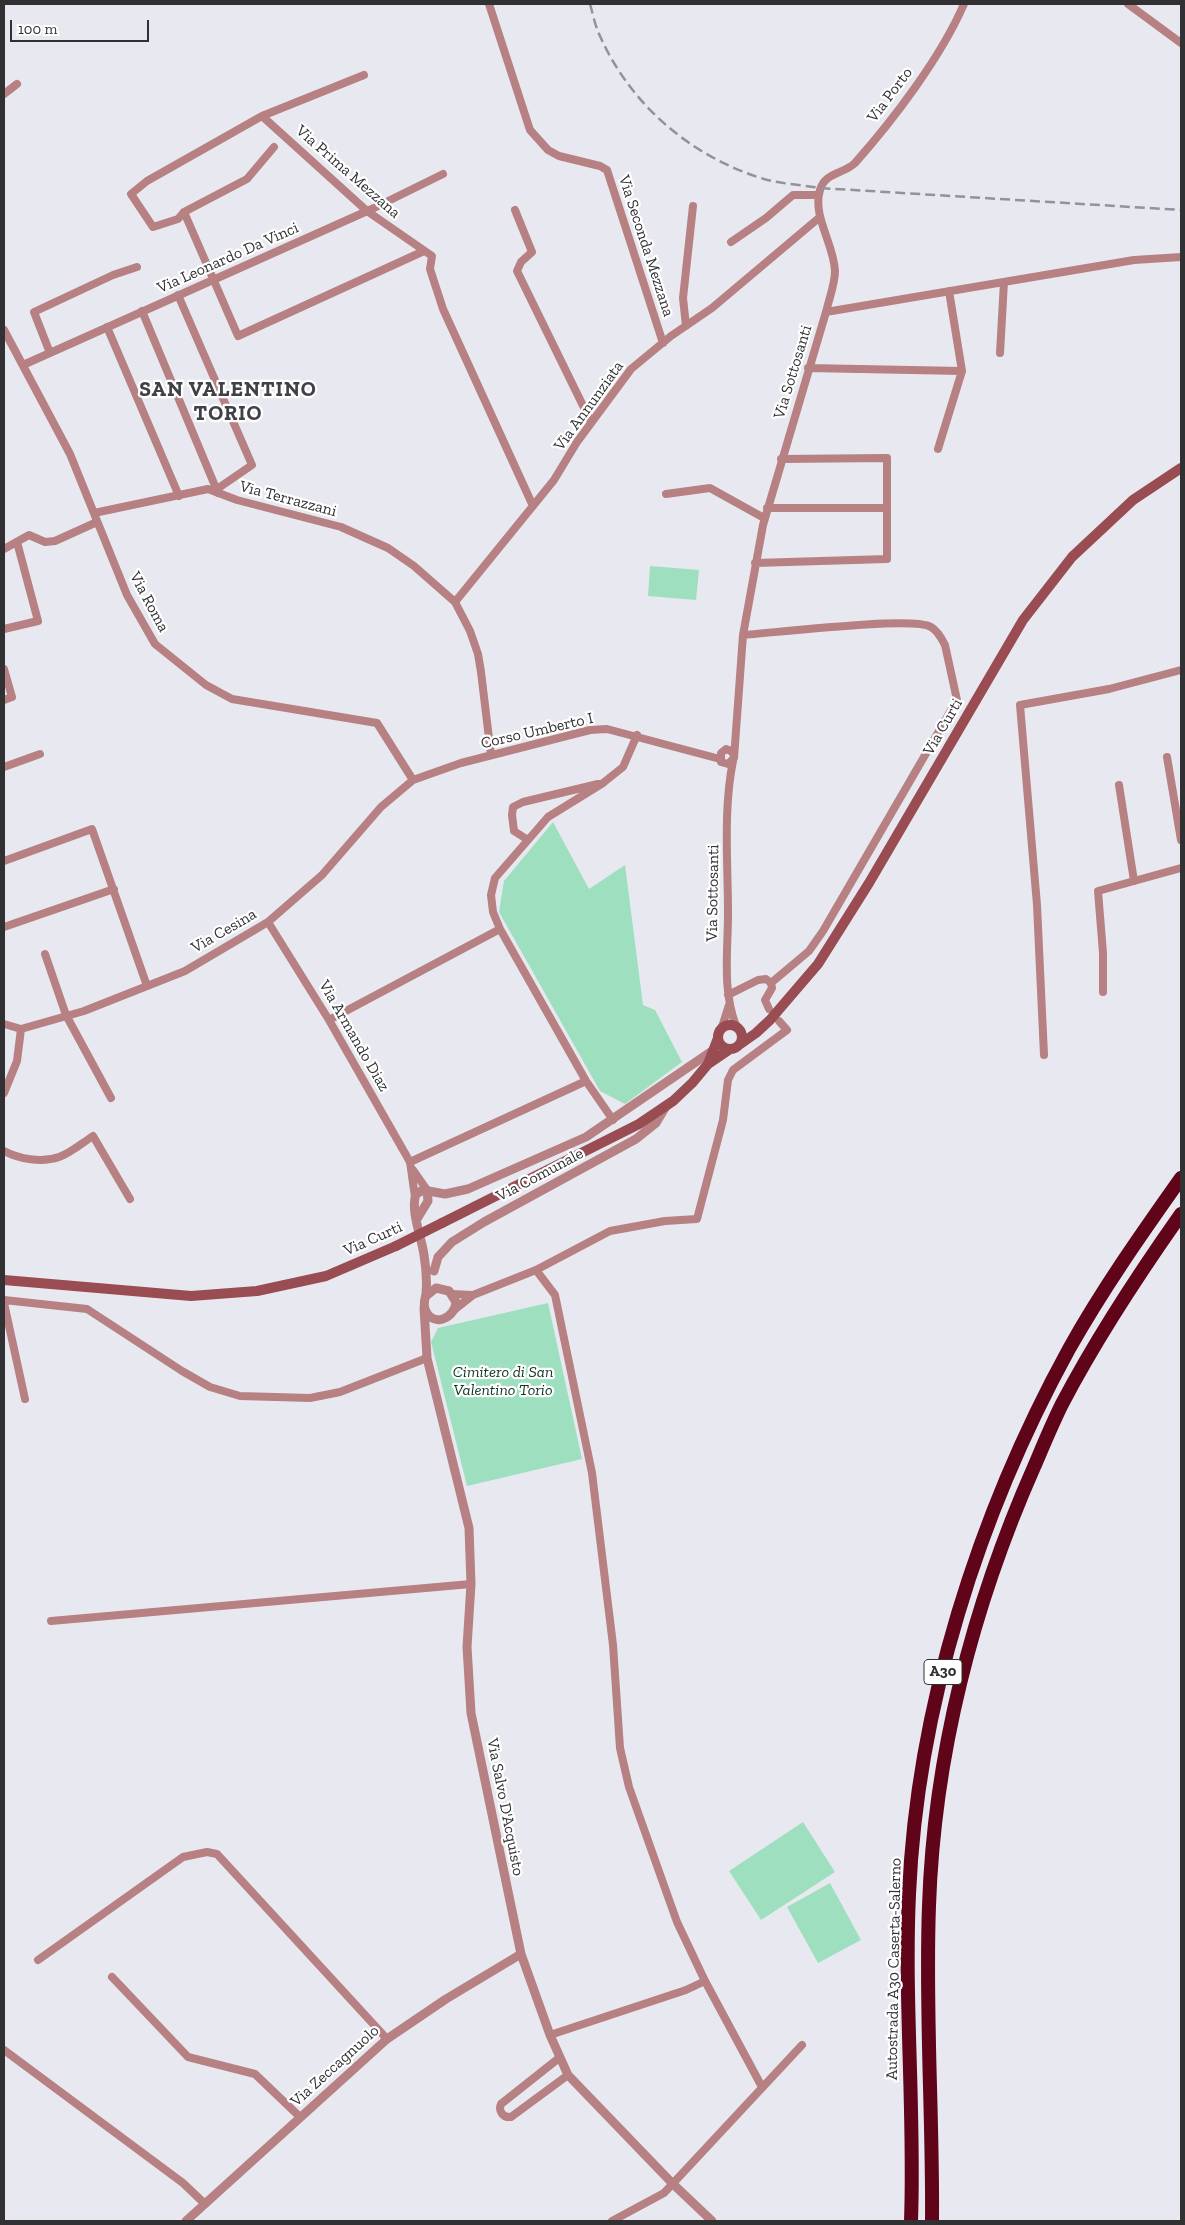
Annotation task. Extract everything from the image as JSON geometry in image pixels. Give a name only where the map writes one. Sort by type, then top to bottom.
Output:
[{"type":"highway","name":"Autostrada A30 Caserta-Salerno","points":[[911,2221],[913,2166],[908,2024],[909,1894],[914,1832],[927,1741],[950,1641],[982,1542],[1015,1457],[1038,1407],[1070,1347],[1113,1277],[1181,1178]]},
{"type":"highway","name":"Autostrada A30 Caserta-Salerno","points":[[932,2221],[932,2160],[927,2030],[929,1906],[933,1844],[948,1741],[958,1693],[978,1618],[1001,1545],[1060,1407],[1134,1281],[1181,1214]]},
{"type":"main road","name":"Via Curti","points":[[4,1280],[190,1296],[257,1291],[326,1276],[396,1246],[602,1143],[665,1107],[683,1093],[708,1064],[761,1027],[818,964],[869,883],[1023,620],[1072,557],[1133,500],[1181,468]]},
{"type":"main road","points":[[722,1027],[729,1024],[737,1027],[761,1027]]},
{"type":"main road","name":"Via Curti","points":[[708,1064],[722,1027]]},
{"type":"main road","points":[[718,1038],[720,1044],[734,1047],[742,1035],[737,1027]]},
{"type":"street","name":"Via Seconda Mezzana","points":[[489,4],[530,130],[548,150],[560,156],[600,166],[607,170],[663,343]]},
{"type":"street","name":"Via Porto","points":[[820,191],[829,176],[853,165],[898,110],[951,33],[964,4]]},
{"type":"street","points":[[1128,4],[1181,42]]},
{"type":"street","name":"Via Prima Mezzana","points":[[364,75],[262,116],[367,211],[424,251]]},
{"type":"street","points":[[4,94],[17,84]]},
{"type":"street","points":[[262,116],[146,181],[131,194],[152,227],[178,219],[184,212],[247,179],[274,147]]},
{"type":"street","name":"Via Leonardo Da Vinci","points":[[23,365],[367,211],[443,174]]},
{"type":"street","points":[[731,242],[766,218],[793,195],[820,191],[820,217],[835,271],[826,312]]},
{"type":"street","points":[[686,326],[683,298],[693,206]]},
{"type":"street","points":[[515,210],[532,252],[521,262],[517,271],[592,422]]},
{"type":"street","points":[[184,212],[238,336],[424,251],[432,256],[430,269],[443,309],[533,506]]},
{"type":"street","name":"Via Annunziata","points":[[455,602],[554,480],[592,422],[631,369],[759,270],[820,217]]},
{"type":"street","name":"Via Sottosanti","points":[[737,1027],[729,1005],[725,970],[729,781],[734,758],[743,635],[764,518],[826,312],[1134,260],[1181,257]]},
{"type":"street","points":[[50,353],[34,312],[113,275],[137,267]]},
{"type":"street","points":[[1000,353],[1004,282]]},
{"type":"street","points":[[938,449],[962,371],[949,291]]},
{"type":"street","points":[[142,311],[218,491],[252,465],[178,295]]},
{"type":"street","points":[[107,327],[180,496]]},
{"type":"street","name":"Via Roma","points":[[4,330],[70,454],[127,595],[155,644],[206,686],[232,698],[377,723],[413,780]]},
{"type":"street","points":[[808,368],[962,371]]},
{"type":"street","points":[[755,563],[887,559],[887,458],[781,459]]},
{"type":"street","points":[[666,494],[710,488],[764,518]]},
{"type":"street","name":"Via Terrazzani","points":[[94,513],[208,489],[218,491],[280,512],[341,527],[388,548],[420,571],[455,602]]},
{"type":"street","points":[[767,508],[886,508]]},
{"type":"street","points":[[4,549],[29,535],[45,542],[55,541],[97,522]]},
{"type":"street","points":[[4,629],[38,621],[17,542]]},
{"type":"street","points":[[455,602],[470,631],[478,654],[490,755]]},
{"type":"street","points":[[743,635],[862,626],[916,624],[931,627],[945,645],[957,700],[823,931],[809,951],[771,983]]},
{"type":"street","points":[[4,669],[8,698]]},
{"type":"street","points":[[1044,1056],[1037,905],[1020,705],[1109,689],[1181,670]]},
{"type":"street","name":"Corso Umberto I","points":[[413,780],[461,763],[590,730],[607,729],[637,735],[670,747],[697,752],[721,761]]},
{"type":"street","name":"Via Sottosanti","points":[[729,781],[721,761],[725,750],[736,734]]},
{"type":"street","points":[[613,1120],[586,1081],[500,929],[493,912],[491,895],[495,878],[548,817],[603,783],[623,767],[637,735]]},
{"type":"street","points":[[721,761],[728,764],[734,758],[731,751],[725,750]]},
{"type":"street","name":"Corso Umberto I","points":[[697,752],[725,750]]},
{"type":"street","points":[[4,767],[40,754]]},
{"type":"street","points":[[1167,757],[1181,840]]},
{"type":"street","name":"Via Cesina","points":[[21,1029],[84,1011],[185,971],[268,922],[322,876],[374,814],[413,780]]},
{"type":"street","points":[[528,840],[514,831],[513,807],[522,802],[572,788],[603,783]]},
{"type":"street","points":[[1119,784],[1134,881]]},
{"type":"street","points":[[4,861],[92,829],[147,986]]},
{"type":"street","points":[[1103,992],[1103,953],[1098,890],[1181,868]]},
{"type":"street","points":[[4,927],[114,890]]},
{"type":"street","name":"Via Armando Diaz","points":[[268,922],[329,1020],[427,1190]]},
{"type":"street","points":[[329,1020],[500,929]]},
{"type":"street","points":[[45,954],[66,1016],[111,1098]]},
{"type":"street","points":[[728,995],[758,980],[766,979],[771,983],[772,988],[765,1000],[769,1009]]},
{"type":"street","name":"Via Sottosanti","points":[[722,1027],[729,1005]]},
{"type":"street","points":[[425,1335],[431,1327],[449,1317],[454,1310],[473,1295],[536,1270],[610,1231],[665,1221],[697,1219],[723,1120],[728,1080],[733,1070],[786,1030],[779,1021]]},
{"type":"street","points":[[4,1024],[21,1029],[17,1061],[4,1093]]},
{"type":"street","points":[[415,1197],[419,1192],[427,1190],[445,1194],[485,1183],[586,1137],[712,1051]]},
{"type":"street","points":[[411,1165],[586,1081]]},
{"type":"street","name":"Via Comunale","points":[[434,1271],[438,1257],[452,1242],[636,1139],[656,1123],[665,1107]]},
{"type":"street","points":[[4,1152],[17,1158],[53,1159],[61,1157],[93,1136],[130,1199]]},
{"type":"street","name":"Via Armando Diaz","points":[[411,1165],[417,1219],[424,1256]]},
{"type":"street","points":[[417,1219],[428,1201],[427,1190]]},
{"type":"street","points":[[424,1256],[456,1302],[454,1310]]},
{"type":"street","points":[[424,1256],[426,1296],[424,1308],[432,1318],[441,1320]]},
{"type":"street","points":[[536,1270],[555,1295],[592,1472],[612,1637],[622,1758],[629,1787],[677,1922],[705,1981],[762,2087]]},
{"type":"street","points":[[426,1296],[432,1289],[473,1295]]},
{"type":"street","points":[[25,1399],[4,1301],[87,1309],[210,1387],[240,1396],[272,1398],[318,1397],[340,1392],[427,1358]]},
{"type":"street","name":"Via Salvo D'Acquisto","points":[[424,1308],[427,1358],[469,1528],[470,1584],[467,1647],[472,1713],[521,1954],[550,2035],[568,2074],[672,2183],[712,2221]]},
{"type":"street","points":[[51,1621],[470,1584]]},
{"type":"street","points":[[38,1960],[184,1857],[202,1853],[217,1854],[387,2039]]},
{"type":"street","name":"Via Zeccagnuolo","points":[[186,2221],[387,2039],[446,1999],[521,1954]]},
{"type":"street","points":[[112,1977],[188,2057],[255,2074],[300,2117]]},
{"type":"street","points":[[550,2035],[677,1993],[705,1981]]},
{"type":"street","points":[[612,2221],[664,2193],[802,2045]]},
{"type":"street","points":[[4,2050],[183,2183],[205,2204]]},
{"type":"street","points":[[560,2058],[502,2104],[500,2109],[502,2115],[507,2118],[511,2117],[568,2074]]},
{"type":"green space","points":[[650,566],[699,570],[696,600],[648,596]]},
{"type":"green space","points":[[553,822],[589,889],[625,865],[643,1005],[655,1010],[682,1062],[625,1104],[600,1091],[499,912],[504,881]]},
{"type":"green space","name":"Cimitero di San Valentino Torio","points":[[548,1303],[582,1459],[467,1486],[431,1342],[438,1328]]},
{"type":"green space","points":[[803,1822],[835,1872],[761,1920],[729,1871]]},
{"type":"green space","points":[[830,1883],[861,1940],[818,1963],[787,1907]]},
{"type":"railway","points":[[590,4],[598,32],[613,61],[629,85],[647,106],[667,126],[689,143],[712,157],[764,179],[820,188],[1181,210]]},
{"type":"district","name":"SAN VALENTINO TORIO","points":[[228,402]]}]
